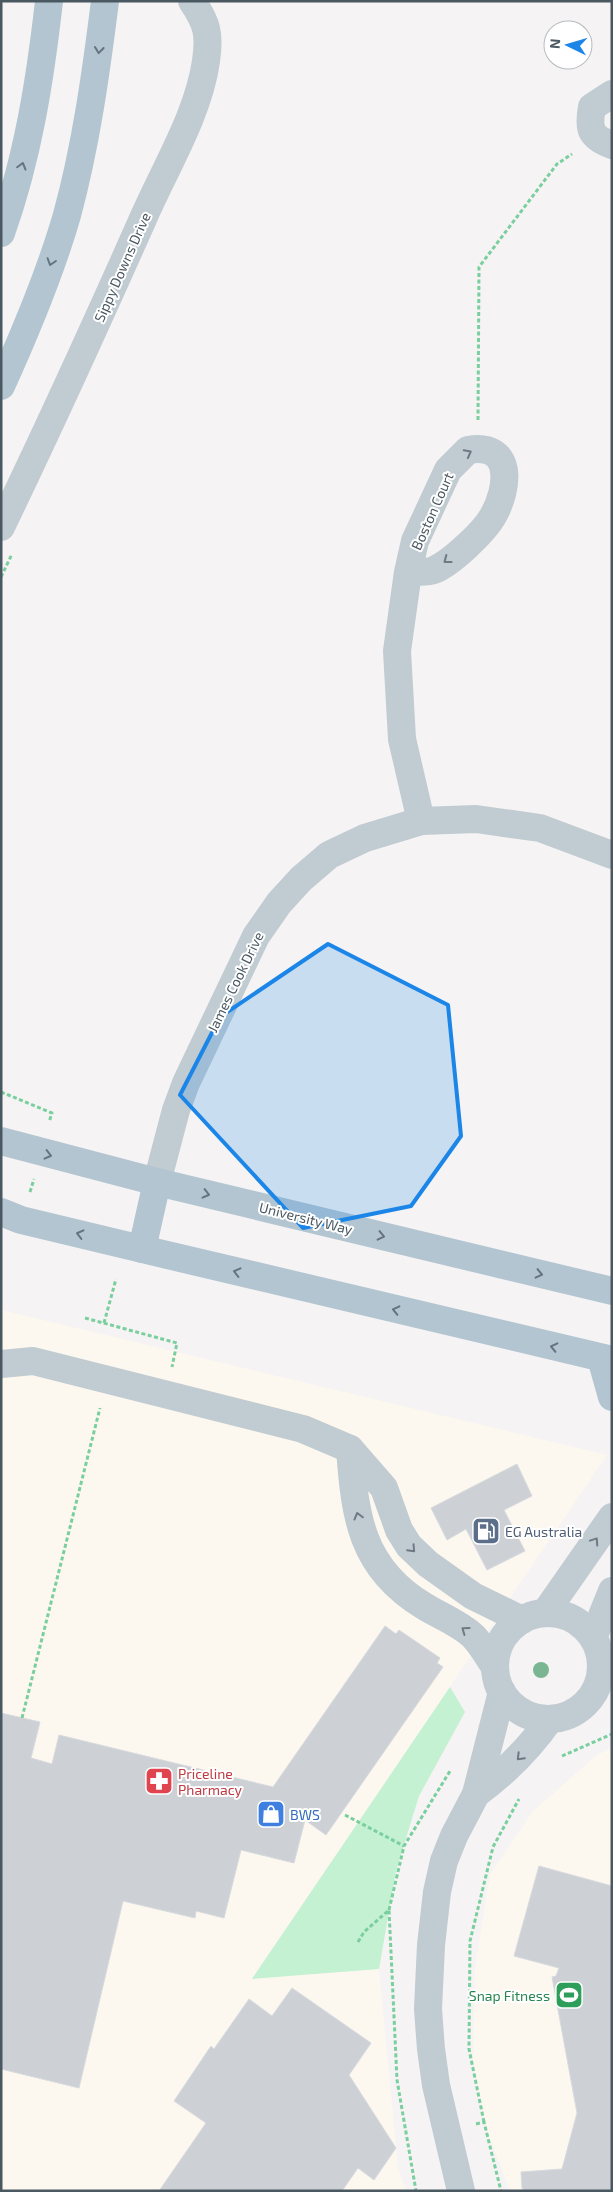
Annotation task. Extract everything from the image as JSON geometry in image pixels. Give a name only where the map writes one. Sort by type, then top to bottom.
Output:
[{"type":"main road","points":[[1,233],[29,141],[50,1]]},
{"type":"main road","points":[[1,386],[47,275],[67,216],[95,80],[105,1]]},
{"type":"main road","name":"University Way","points":[[1,1142],[157,1182],[612,1291]]},
{"type":"main road","points":[[142,1249],[157,1182]]},
{"type":"main road","points":[[7,1215],[142,1249],[606,1359],[612,1397]]},
{"type":"street","name":"Sippy Downs Drive","points":[[1,527],[86,348],[192,110],[206,64],[208,40],[206,23],[192,1]]},
{"type":"street","points":[[604,142],[589,125],[592,107],[612,94]]},
{"type":"street","name":"Boston Court","points":[[408,572],[434,570],[473,541],[493,516],[504,487],[506,472],[500,458],[489,450],[478,448],[468,450],[448,470],[416,541],[408,572],[397,651],[402,739],[421,821]]},
{"type":"street","name":"James Cook Drive","points":[[157,1182],[176,1110],[186,1083],[256,936],[279,903],[301,879],[328,855],[365,838],[421,821],[476,819],[540,828],[612,855]]},
{"type":"street","points":[[1,1364],[33,1361],[303,1429],[350,1450],[384,1488],[399,1530],[409,1546],[428,1564],[473,1596],[533,1616],[559,1614],[572,1619],[584,1627],[593,1638],[600,1655],[603,1694],[564,1717],[550,1719],[535,1718],[522,1712],[498,1680],[473,1636],[406,1594],[374,1558],[365,1541],[354,1502],[350,1450]]},
{"type":"street","points":[[461,2191],[436,2085],[428,2009],[433,1921],[444,1861],[454,1836],[476,1794],[498,1680],[496,1653],[502,1640],[510,1629],[533,1616],[612,1516]]},
{"type":"street","points":[[593,1638],[612,1591]]},
{"type":"street","points":[[476,1794],[502,1775],[530,1747],[550,1719]]},
{"type":"path","points":[[478,448],[479,267],[557,164],[604,142]]},
{"type":"path","points":[[104,1323],[116,1279]]},
{"type":"path","points":[[84,1318],[177,1343],[171,1372]]},
{"type":"path","points":[[22,1718],[107,1380]]},
{"type":"path","points":[[557,1761],[564,1754],[612,1734]]},
{"type":"path","points":[[416,2191],[396,2080],[389,1910],[404,1846],[454,1765]]},
{"type":"path","points":[[484,2122],[469,2049],[470,1940],[493,1847],[519,1800],[525,1793]]},
{"type":"path","points":[[345,1815],[404,1846]]},
{"type":"path","points":[[358,1942],[364,1932],[389,1910]]},
{"type":"highlighted area","points":[[328,944],[448,1005],[461,1136],[411,1206],[303,1228],[180,1095],[220,1017]]},
{"type":"shaded area","points":[[1,1310],[607,1455],[252,1978],[379,1969],[398,2168],[406,2191],[1,2191]]},
{"type":"shaded area","points":[[612,1747],[612,2191],[510,2191],[487,2130],[473,2061],[475,1967],[490,1875],[533,1811],[596,1756]]},
{"type":"green space","points":[[450,1687],[465,1712],[419,1796],[396,1871],[379,1969],[252,1979]]},
{"type":"building","points":[[517,1464],[532,1496],[504,1510],[525,1551],[487,1570],[466,1529],[447,1540],[431,1508]]},
{"type":"building","points":[[385,1626],[396,1634],[399,1630],[440,1658],[437,1663],[443,1667],[326,1835],[305,1820],[294,1863],[241,1850],[224,1918],[196,1911],[195,1918],[123,1901],[79,2088],[1,2069],[1,1713],[40,1722],[31,1758],[52,1764],[59,1735],[273,1787]]},
{"type":"building","points":[[539,1866],[612,1886],[612,2191],[524,2191],[522,2188],[521,2172],[562,2169],[577,2113],[552,1977],[556,1976],[559,1968],[514,1956]]},
{"type":"building","points":[[292,1988],[371,2043],[349,2075],[396,2148],[374,2180],[358,2168],[342,2191],[159,2191],[206,2123],[174,2101],[211,2046],[214,2049],[249,1999],[272,2016]]},
{"type":"place","name":"EG Australia","points":[[486,1531]]},
{"type":"place","name":"Priceline Pharmacy","points":[[159,1781]]},
{"type":"place","name":"BWS","points":[[271,1814]]},
{"type":"place","name":"Snap Fitness","points":[[569,1995]]}]
